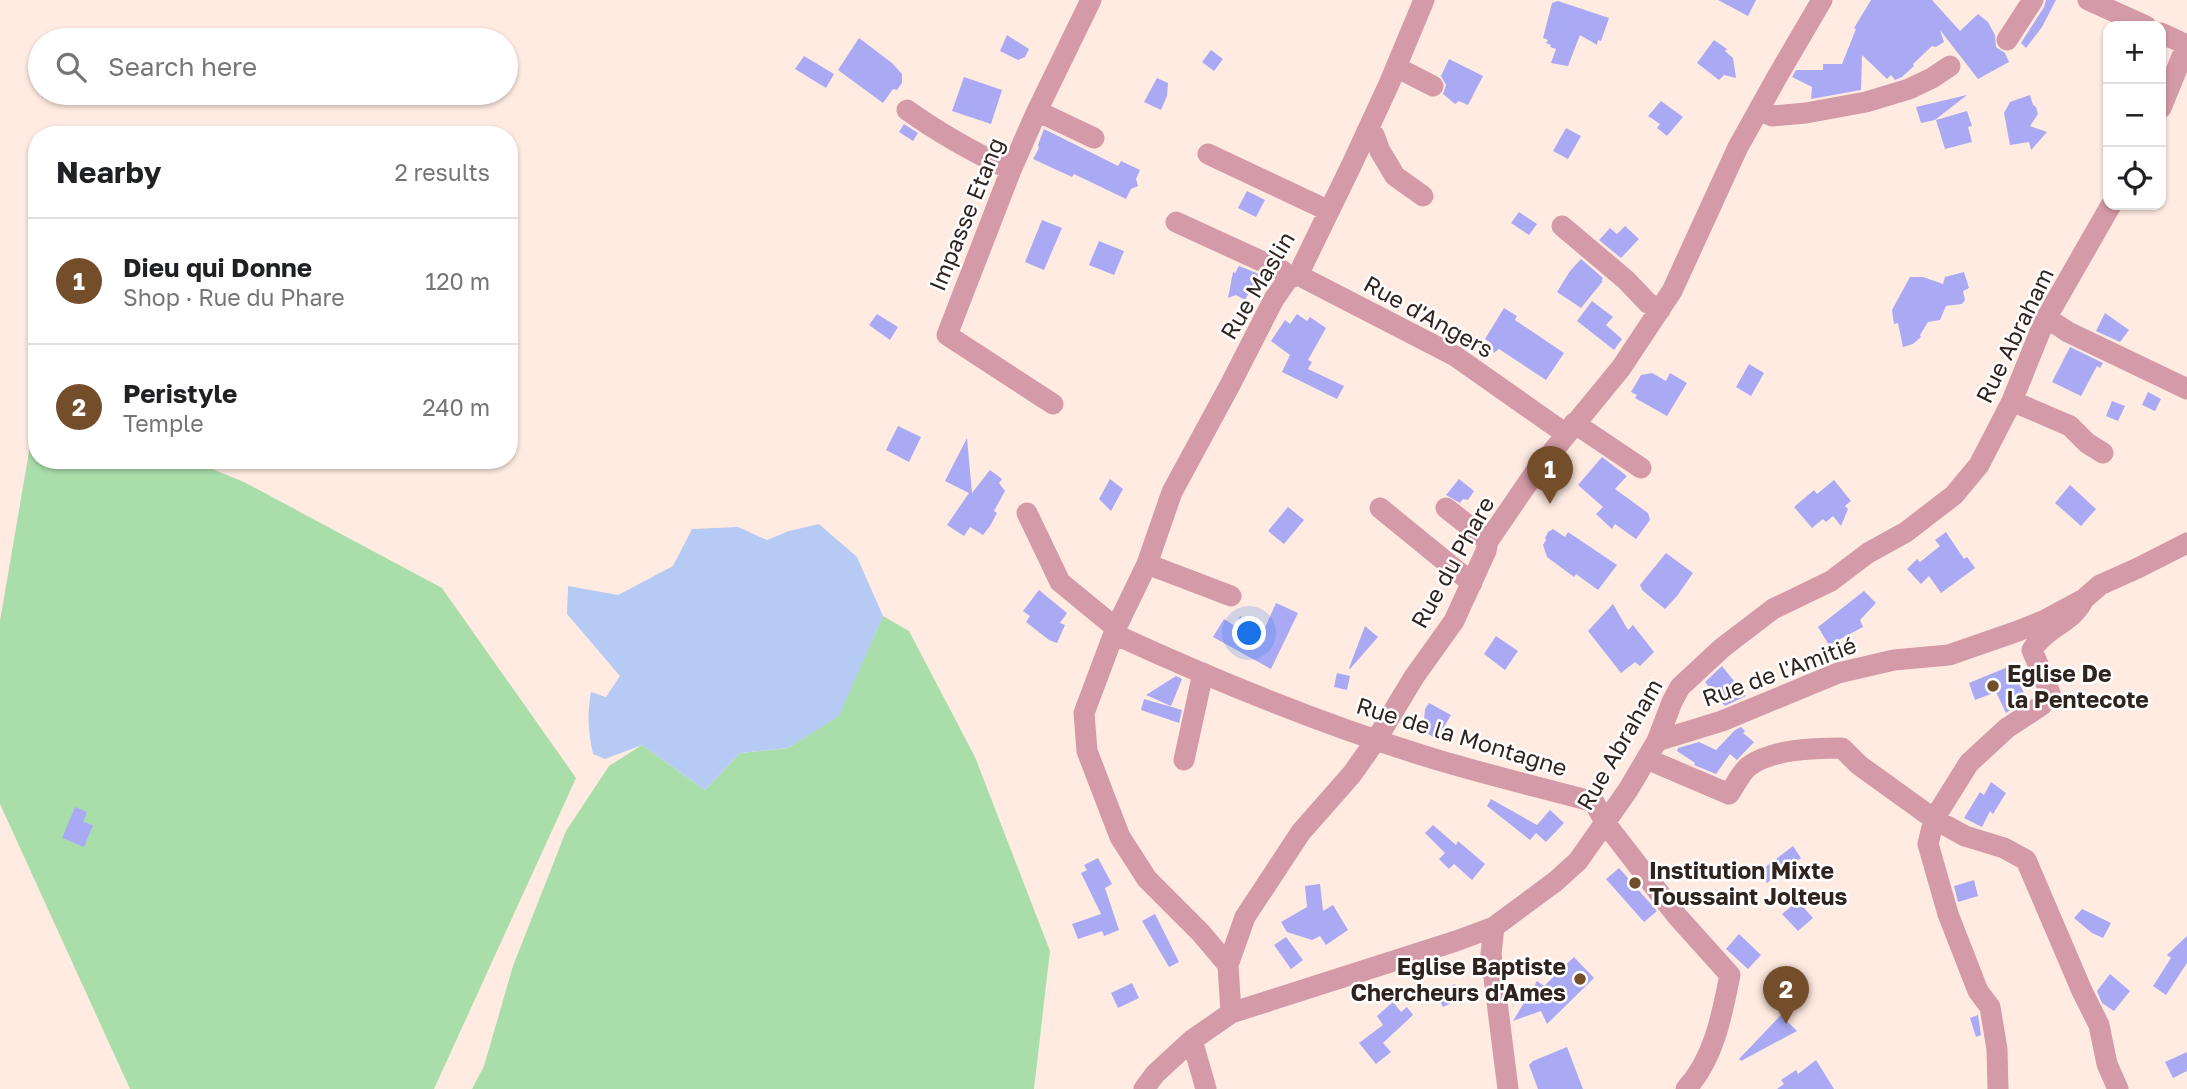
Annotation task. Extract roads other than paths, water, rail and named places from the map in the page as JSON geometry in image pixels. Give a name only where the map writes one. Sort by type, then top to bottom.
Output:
[{"type":"street","name":"Impasse Etang","points":[[1053,404],[947,335],[1010,170],[1091,0]]},
{"type":"street","name":"Rue Maslin","points":[[1228,965],[1202,933],[1147,879],[1120,837],[1087,751],[1084,713],[1115,631],[1147,564],[1172,492],[1273,299],[1293,277],[1329,211],[1424,0]]},
{"type":"street","name":"Rue du Phare","points":[[1228,965],[1245,917],[1301,832],[1352,774],[1414,677],[1454,621],[1488,541],[1534,474],[1621,368],[1672,291],[1738,148],[1822,0]]},
{"type":"street","points":[[2007,40],[2033,0]]},
{"type":"street","points":[[2088,0],[2135,21]]},
{"type":"street","points":[[2166,35],[2187,45],[2179,90],[2166,103]]},
{"type":"street","points":[[1759,110],[1772,116],[1846,107],[1909,89],[1950,66]]},
{"type":"street","points":[[1396,67],[1433,86]]},
{"type":"street","points":[[907,110],[1010,170]]},
{"type":"street","points":[[1037,111],[1094,138]]},
{"type":"street","points":[[1367,131],[1374,135],[1395,176],[1423,196]]},
{"type":"street","points":[[1208,154],[1329,211]]},
{"type":"street","name":"Rue Abraham","points":[[1144,1089],[1155,1074],[1192,1040],[1231,1013],[1494,927],[1556,881],[1578,860],[1606,824],[1652,750],[1680,687],[1722,648],[1773,610],[1831,581],[1868,554],[1897,538],[1954,495],[1979,465],[2012,401],[2047,318],[2108,210]]},
{"type":"street","name":"Rue d'Angers","points":[[1175,222],[1283,271],[1455,356],[1570,428],[1641,468]]},
{"type":"street","points":[[1562,226],[1626,280],[1648,303],[1660,310]]},
{"type":"street","points":[[2047,318],[2068,332],[2187,389]]},
{"type":"street","points":[[2012,401],[2070,426],[2087,443],[2103,453]]},
{"type":"street","points":[[1380,508],[1472,583]]},
{"type":"street","points":[[1446,509],[1488,541]]},
{"type":"street","name":"Rue de la Montagne","points":[[1027,513],[1060,582],[1115,631],[1203,673],[1322,721],[1429,758],[1594,802],[1606,824],[1677,916],[1730,975],[1720,1024],[1698,1076],[1686,1089]]},
{"type":"street","name":"Rue de l'Amitié","points":[[1652,750],[1838,673],[1894,660],[1949,655],[2045,620],[2084,599],[2100,585],[2187,543]]},
{"type":"street","points":[[1147,564],[1231,596]]},
{"type":"street","points":[[1998,1089],[1997,1049],[1990,1007],[1978,991],[1948,914],[1928,844],[1934,819],[1969,763],[2007,728],[2042,705],[2050,693],[2032,650],[2039,639],[2079,611],[2084,599]]},
{"type":"street","points":[[1184,760],[1203,673]]},
{"type":"street","points":[[1652,750],[1729,794],[1747,767],[1772,756],[1814,748],[1842,748],[1859,765],[1934,819],[1965,836],[2004,848],[2026,860],[2099,1025],[2107,1064],[2118,1089]]},
{"type":"street","points":[[1494,927],[1491,954],[1508,1089]]},
{"type":"street","points":[[1228,965],[1231,1013]]},
{"type":"street","points":[[1192,1040],[1206,1089]]},
{"type":"water","points":[[819,524],[857,557],[883,616],[839,716],[788,748],[740,753],[705,790],[642,745],[605,759],[593,754],[589,723],[591,692],[606,697],[620,676],[567,614],[568,586],[618,595],[673,566],[692,529],[738,527],[767,540],[789,531]]},
{"type":"place","name":"Dieu qui Donne","points":[[1550,504]]},
{"type":"place","name":"Eglise De la Pentecote","points":[[1993,686]]},
{"type":"place","name":"Institution Mixte Toussaint Jolteus","points":[[1635,883]]},
{"type":"place","name":"Eglise Baptiste Chercheurs d'Ames","points":[[1580,979]]},
{"type":"place","name":"Peristyle","points":[[1786,1024]]}]
